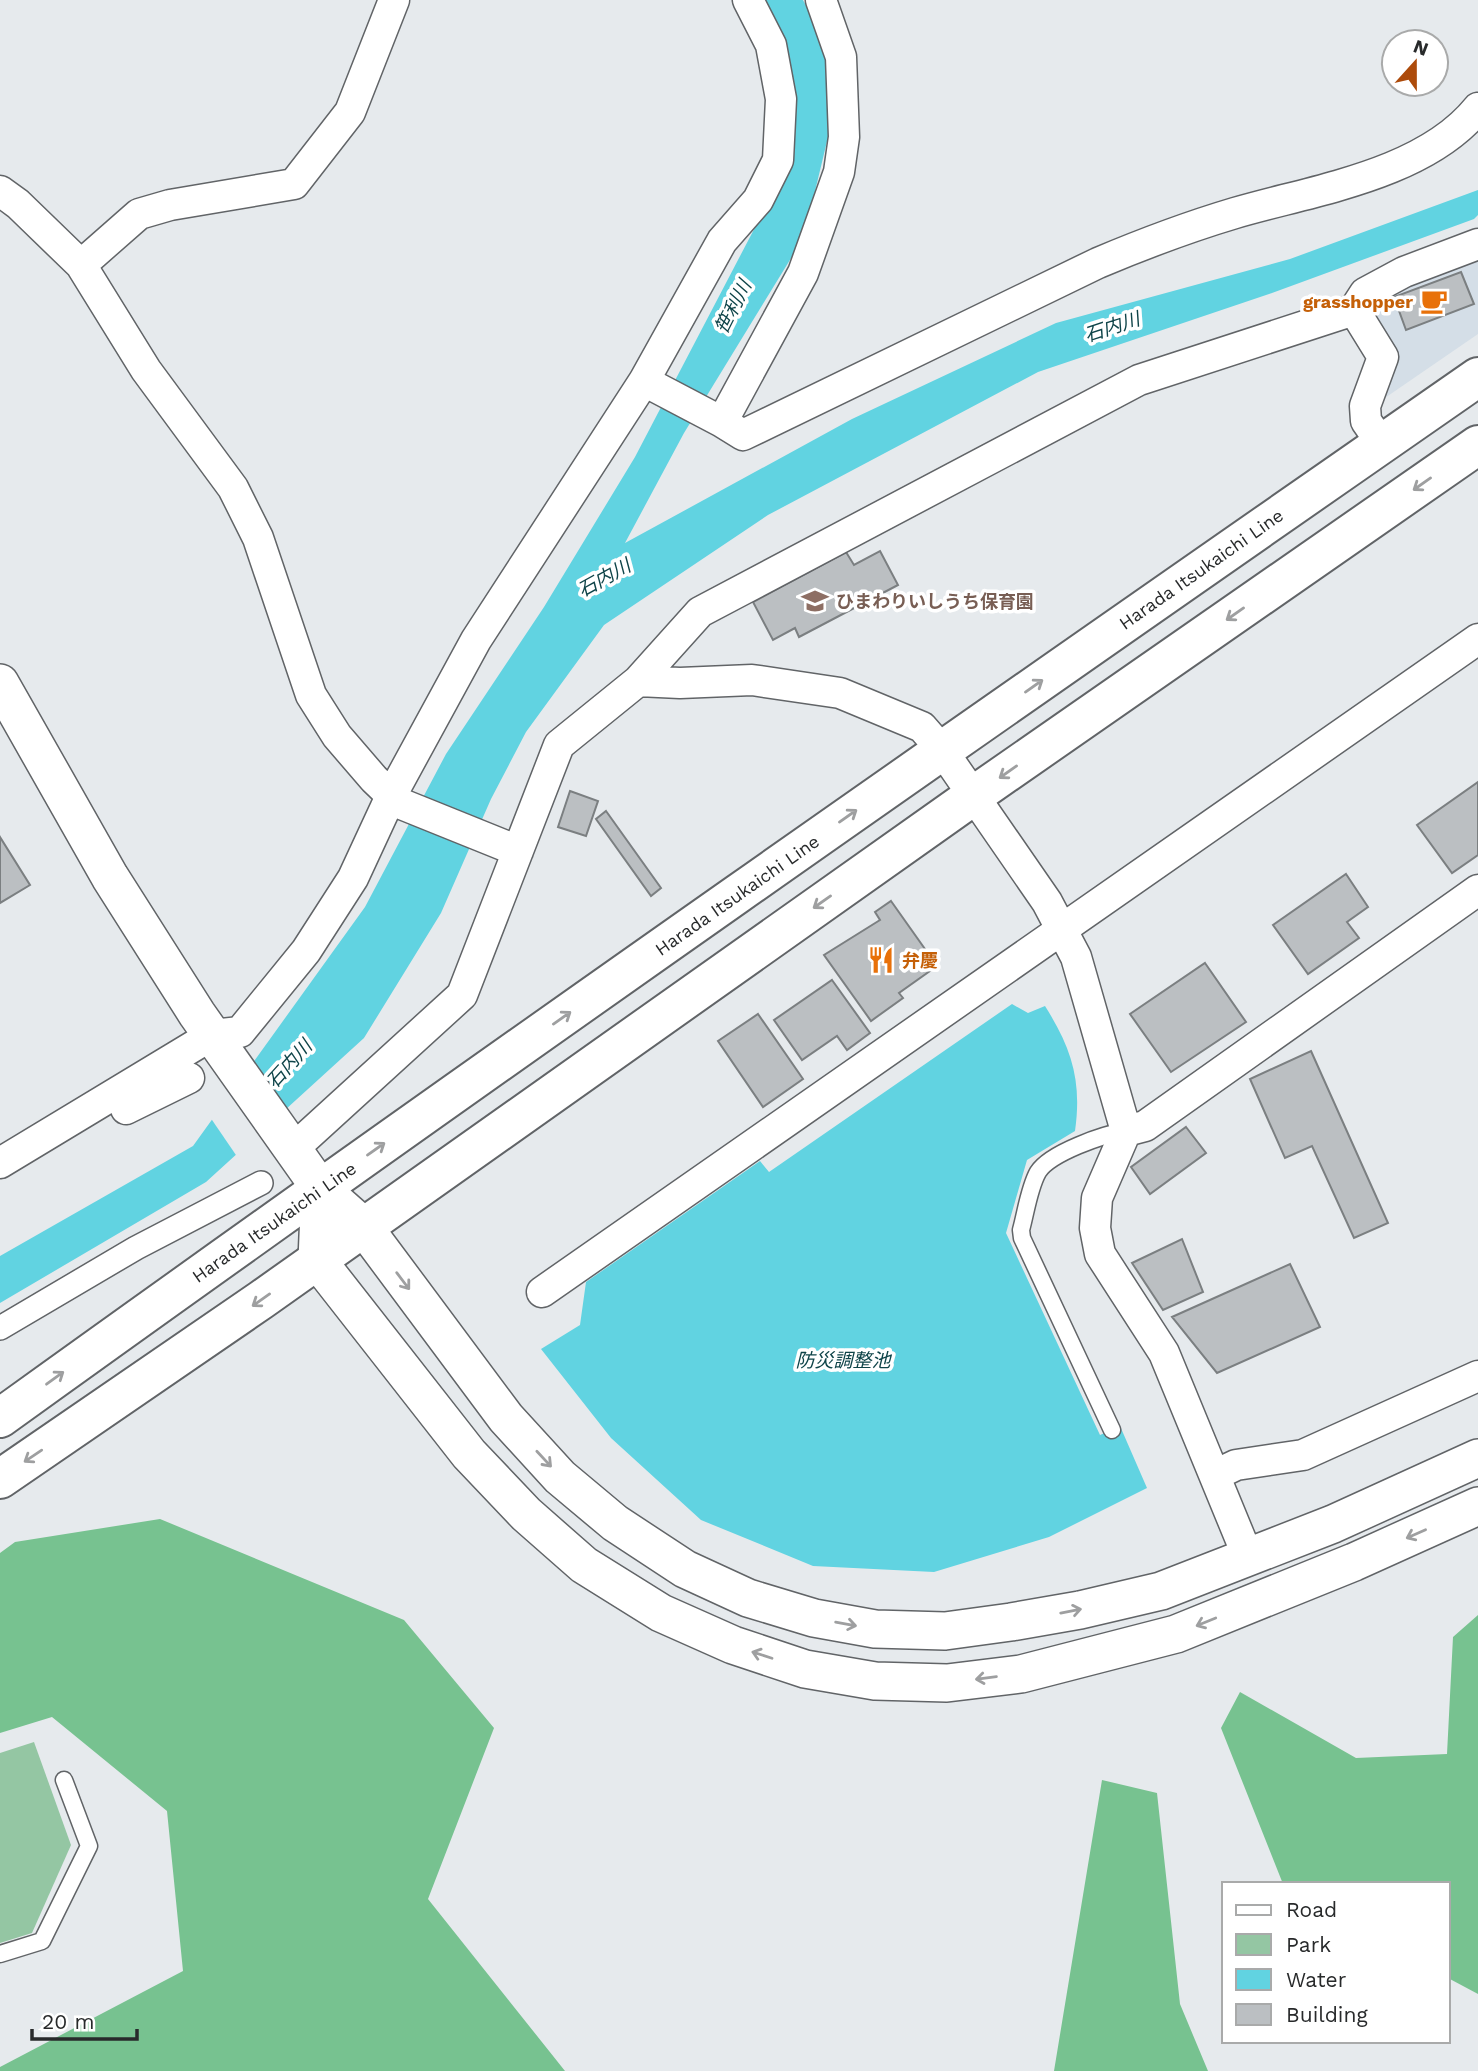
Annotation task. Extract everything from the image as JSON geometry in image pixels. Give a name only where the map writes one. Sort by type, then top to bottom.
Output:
[{"type":"main road","name":"Harada Itsukaichi Line","points":[[0,1418],[320,1188],[1478,377]]},
{"type":"main road","points":[[0,1479],[317,1260],[973,796],[1478,446]]},
{"type":"street","points":[[81,265],[139,214],[170,205],[294,184],[350,112],[394,0]]},
{"type":"street","points":[[0,1163],[240,1032],[306,951],[353,878],[476,639],[649,384],[722,241],[758,200],[778,160],[782,99],[771,45],[748,0]]},
{"type":"street","points":[[720,421],[803,273],[839,172],[845,137],[841,57],[821,0]]},
{"type":"street","points":[[649,384],[743,435],[1086,269],[1142,245],[1232,214],[1373,174],[1410,160],[1444,140],[1478,108]]},
{"type":"street","points":[[0,191],[18,204],[81,265],[146,370],[233,488],[258,538],[311,695],[337,736],[395,799],[507,847]]},
{"type":"street","points":[[288,1145],[462,995],[507,847],[559,745],[638,681],[700,612],[1139,380],[1354,310],[1365,293],[1404,272],[1478,244]]},
{"type":"street","points":[[1354,310],[1383,357],[1365,406],[1366,421],[1382,444]]},
{"type":"street","points":[[541,1292],[1478,639]]},
{"type":"street","points":[[638,681],[680,683],[752,680],[840,693],[922,727],[942,750],[1062,927],[1076,957],[1126,1131],[1097,1198],[1095,1228],[1100,1254],[1164,1353],[1248,1557]]},
{"type":"street","points":[[0,683],[110,877],[219,1044],[320,1188],[362,1226],[506,1418],[560,1476],[615,1523],[685,1569],[747,1598],[814,1618],[875,1629],[945,1631],[1080,1610],[1161,1591],[1333,1524],[1478,1458]]},
{"type":"street","points":[[1126,1131],[1145,1126],[1478,890]]},
{"type":"street","points":[[126,1109],[189,1079]]},
{"type":"street","points":[[0,1328],[136,1248],[261,1183]]},
{"type":"street","points":[[320,1188],[317,1260],[469,1454],[526,1514],[583,1565],[661,1613],[733,1645],[805,1669],[875,1681],[947,1683],[1021,1674],[1176,1634],[1354,1562],[1478,1506]]},
{"type":"street","points":[[1214,1475],[1236,1465],[1303,1455],[1478,1376]]},
{"type":"lane","points":[[1112,1430],[1021,1230],[1036,1178],[1042,1168],[1094,1138],[1126,1131]]},
{"type":"lane","points":[[0,1954],[42,1941],[89,1846],[64,1780]]},
{"type":"shaded area","points":[[1478,253],[1478,334],[1379,402],[1397,357],[1370,303]]},
{"type":"green space","points":[[160,1519],[404,1620],[494,1728],[428,1899],[565,2071],[0,2071],[0,2067],[183,1971],[167,1811],[52,1717],[0,1733],[0,1553],[15,1542]]},
{"type":"green space","points":[[1478,1615],[1478,1994],[1450,1979],[1450,1882],[1282,1882],[1221,1728],[1240,1692],[1356,1758],[1447,1754],[1453,1637]]},
{"type":"green space","points":[[34,1742],[71,1845],[32,1933],[0,1943],[0,1753]]},
{"type":"green space","points":[[1102,1780],[1157,1793],[1180,2004],[1208,2071],[1054,2071]]},
{"type":"water","points":[[760,0],[803,0],[825,43],[829,133],[804,237],[684,433],[625,543],[852,419],[1056,323],[1290,259],[1478,190],[1478,215],[1474,219],[1272,293],[1038,372],[768,515],[604,625],[526,732],[491,799],[441,913],[364,1038],[206,1182],[0,1303],[0,1256],[193,1146],[365,907],[446,754],[544,607],[635,457],[773,193]]},
{"type":"water","name":"防災調整池","points":[[1012,1004],[1028,1013],[1045,1006],[1062,1037],[1073,1066],[1077,1113],[1075,1131],[1027,1160],[1006,1233],[1100,1435],[1120,1426],[1147,1488],[1049,1537],[934,1572],[813,1566],[701,1520],[611,1438],[541,1349],[580,1325],[586,1282],[760,1161],[769,1172]]},
{"type":"pier","points":[[252,1058],[288,1112],[238,1158],[210,1117]]},
{"type":"building","name":"grasshopper","points":[[1461,272],[1474,304],[1406,330],[1394,297]]},
{"type":"building","points":[[880,551],[898,585],[799,637],[795,628],[773,640],[753,602],[846,552],[854,565]]},
{"type":"building","points":[[1478,782],[1478,855],[1452,873],[1417,825]]},
{"type":"building","points":[[570,791],[598,801],[586,836],[558,827]]},
{"type":"building","points":[[606,811],[661,888],[651,896],[596,819]]},
{"type":"building","points":[[0,837],[30,885],[0,903]]},
{"type":"building","points":[[1346,874],[1368,907],[1347,922],[1359,938],[1308,974],[1273,925]]},
{"type":"building","name":"弁慶","points":[[891,901],[937,966],[899,993],[903,998],[871,1021],[824,955],[880,920],[875,912]]},
{"type":"building","points":[[1205,963],[1246,1022],[1171,1072],[1130,1014]]},
{"type":"building","points":[[832,980],[870,1033],[847,1050],[837,1036],[802,1060],[774,1020]]},
{"type":"building","points":[[758,1014],[803,1079],[763,1107],[718,1041]]},
{"type":"building","points":[[1311,1051],[1388,1223],[1354,1238],[1312,1146],[1285,1158],[1250,1079]]},
{"type":"building","points":[[1186,1127],[1206,1153],[1150,1194],[1131,1167]]},
{"type":"building","points":[[1182,1239],[1203,1292],[1163,1310],[1132,1263]]},
{"type":"building","points":[[1290,1264],[1320,1327],[1217,1373],[1172,1317]]},
{"type":"place","name":"grasshopper","points":[[1434,301]]},
{"type":"place","name":"ひまわりいしうち保育園","points":[[815,601]]},
{"type":"place","name":"弁慶","points":[[881,960]]},
{"type":"water label","name":"笹利川","points":[[733,307]]},
{"type":"water label","name":"石内川","points":[[1112,327]]},
{"type":"water label","name":"石内川","points":[[604,578]]},
{"type":"water label","name":"石内川","points":[[289,1064]]}]
